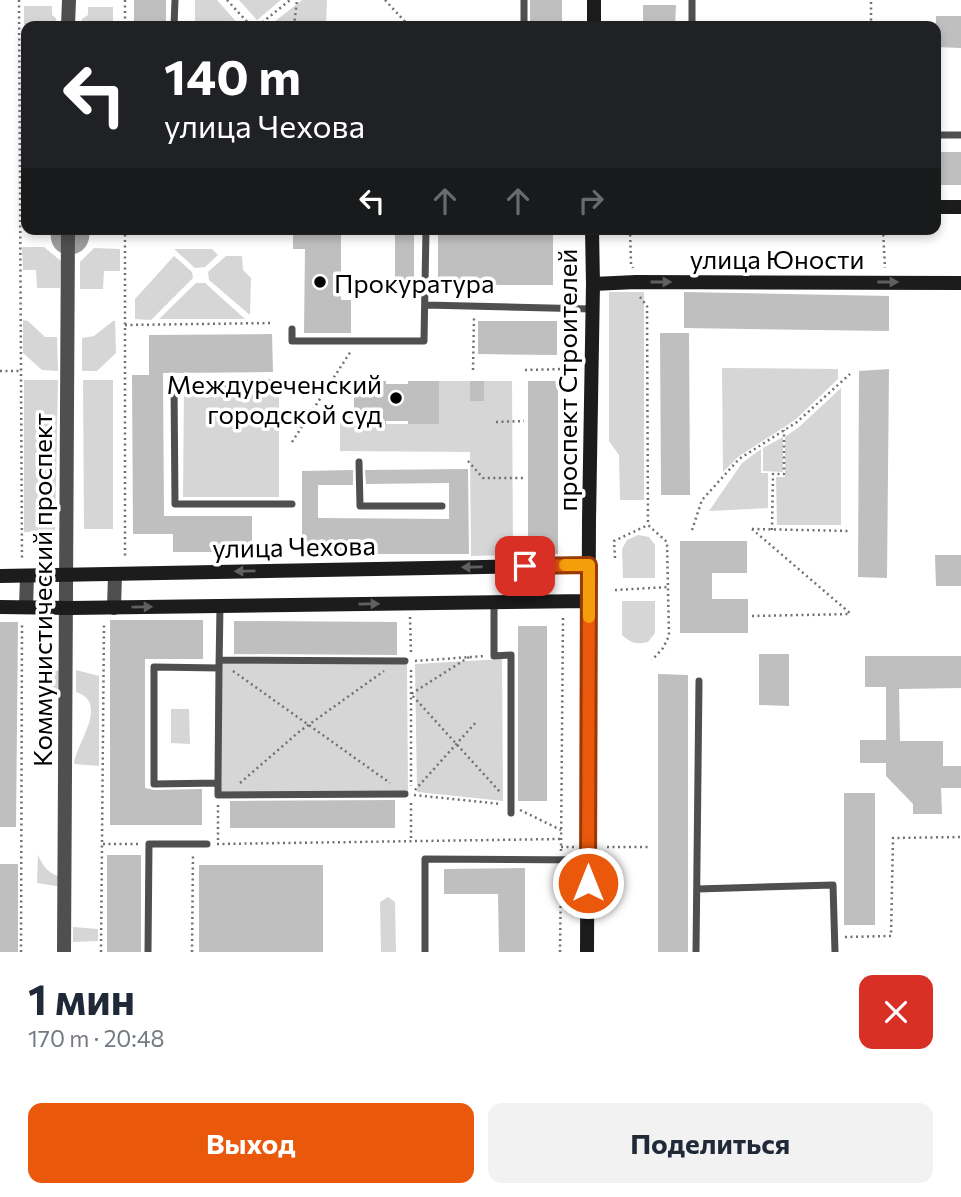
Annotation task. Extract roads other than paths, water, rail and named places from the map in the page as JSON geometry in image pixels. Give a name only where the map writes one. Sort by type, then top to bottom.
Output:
[{"type":"street","points":[[68,21],[69,0]]},
{"type":"street","points":[[594,0],[594,21]]},
{"type":"street","points":[[941,207],[961,208]]},
{"type":"street","name":"Коммунистический проспект","points":[[64,952],[68,235]]},
{"type":"street","name":"проспект Строителей","points":[[587,952],[585,854],[592,235]]},
{"type":"street","name":"улица Юности","points":[[593,284],[961,283]]},
{"type":"street","name":"улица Чехова","points":[[0,576],[66,575],[120,569],[589,565]]},
{"type":"street","points":[[109,608],[120,569]]},
{"type":"street","points":[[24,576],[24,607]]},
{"type":"street","points":[[0,607],[109,608],[589,601]]},
{"type":"lane","points":[[174,21],[175,0]]},
{"type":"lane","points":[[524,0],[524,21]]},
{"type":"lane","points":[[692,0],[692,21]]},
{"type":"lane","points":[[941,135],[961,135]]},
{"type":"lane","points":[[292,329],[292,341],[424,341],[426,235]]},
{"type":"lane","points":[[425,305],[591,309]]},
{"type":"lane","points":[[292,383],[174,384],[175,503],[292,504]]},
{"type":"lane","points":[[359,462],[360,506],[442,506]]},
{"type":"lane","points":[[494,602],[494,656],[512,655],[511,809]]},
{"type":"lane","points":[[220,606],[218,795],[408,795]]},
{"type":"lane","points":[[218,783],[154,784],[154,667],[404,661]]},
{"type":"lane","points":[[696,952],[699,681]]},
{"type":"lane","points":[[148,952],[149,844],[207,844]]},
{"type":"lane","points":[[425,952],[425,859],[561,859],[585,854]]},
{"type":"lane","points":[[697,889],[833,885],[835,952]]},
{"type":"place","name":"Прокуратура","points":[[320,282]]},
{"type":"place","name":"Междуреченский городской суд","points":[[396,398]]}]
